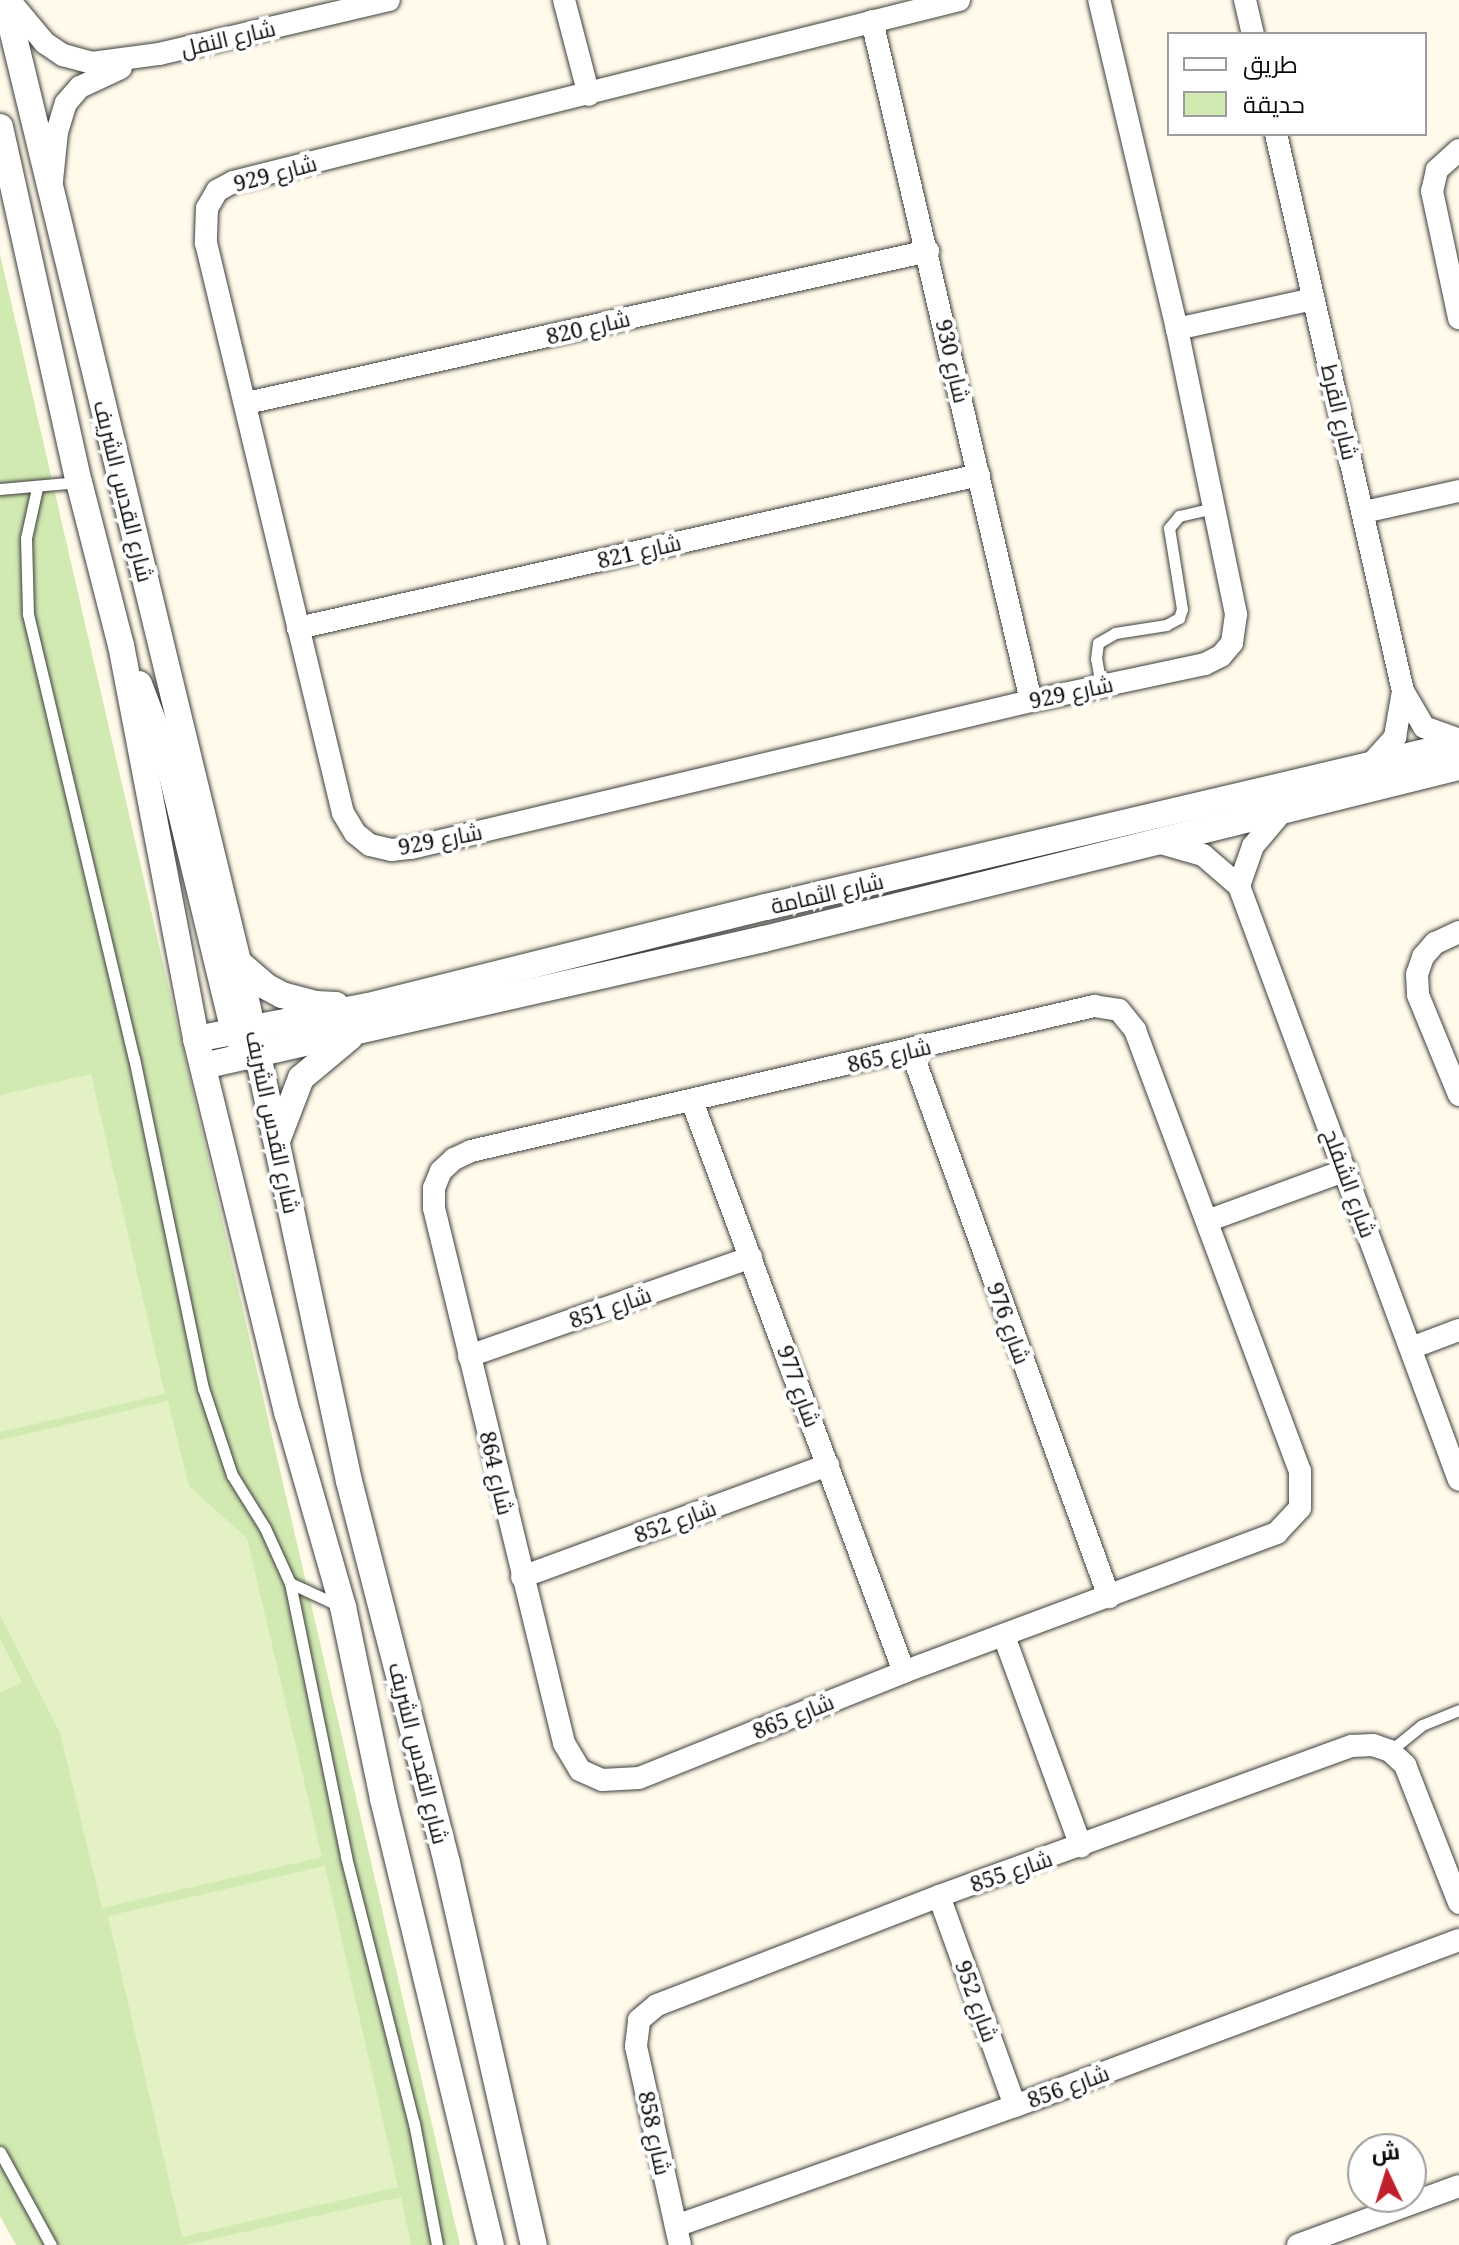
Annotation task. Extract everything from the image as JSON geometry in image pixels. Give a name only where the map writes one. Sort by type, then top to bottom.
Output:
[{"type":"street","name":"شارع النفل","points":[[7,0],[45,43],[77,61],[92,63],[159,54]]},
{"type":"street","name":"شارع القدس الشريف","points":[[7,0],[238,962],[248,1038],[278,1138],[349,1481],[447,1863],[534,2245]]},
{"type":"street","name":"شارع النفل","points":[[51,189],[57,132],[66,103],[80,87],[99,76],[159,54],[349,5],[389,0]]},
{"type":"street","points":[[564,0],[589,95]]},
{"type":"street","name":"شارع 929","points":[[959,0],[233,182],[217,191],[207,208],[206,243],[247,403],[343,813],[355,833],[370,845],[391,850],[442,841],[1031,701],[1205,664],[1221,656],[1232,643],[1236,614],[1177,329],[1099,0]]},
{"type":"street","points":[[1245,0],[1253,32]]},
{"type":"street","name":"شارع 930","points":[[872,21],[1031,701]]},
{"type":"street","name":"شارع القدس الشريف","points":[[0,127],[79,482],[121,645],[196,1039],[288,1415],[343,1607],[383,1799],[491,2245]]},
{"type":"street","name":"شارع القرط","points":[[1276,136],[1403,691],[1424,727],[1459,742]]},
{"type":"street","points":[[1459,150],[1437,170],[1432,191],[1459,318]]},
{"type":"street","name":"شارع 820","points":[[247,403],[928,251]]},
{"type":"street","points":[[1177,329],[1313,299]]},
{"type":"street","name":"شارع 821","points":[[298,628],[979,475]]},
{"type":"street","points":[[1364,512],[1459,491]]},
{"type":"street","points":[[121,645],[169,763],[248,1038]]},
{"type":"street","name":"شارع القرط","points":[[1370,765],[1395,737],[1403,691]]},
{"type":"street","name":"شارع الثمامة","points":[[366,1018],[766,907],[1459,742]]},
{"type":"street","name":"شارع الثمامة","points":[[196,1039],[248,1038],[366,1018],[764,939],[1280,814],[1459,767]]},
{"type":"street","points":[[1239,886],[1253,846],[1280,814]]},
{"type":"street","name":"شارع الشفلح","points":[[1157,842],[1203,855],[1223,869],[1239,886],[1459,1480]]},
{"type":"street","points":[[1459,932],[1435,943],[1423,957],[1417,974],[1418,995],[1459,1095]]},
{"type":"street","points":[[238,962],[267,987],[282,995],[366,1018]]},
{"type":"street","name":"شارع 865","points":[[441,1171],[454,1159],[471,1151],[1094,1006],[1119,1010],[1135,1030],[1300,1471],[1300,1508],[1277,1533],[904,1672],[639,1778],[602,1780],[580,1770]]},
{"type":"street","points":[[278,1138],[301,1078],[366,1018]]},
{"type":"street","name":"شارع الثمامة","points":[[203,1066],[248,1038]]},
{"type":"street","name":"شارع 976","points":[[911,1050],[1109,1597]]},
{"type":"street","name":"شارع 977","points":[[692,1101],[904,1672]]},
{"type":"street","points":[[1207,1221],[1346,1170]]},
{"type":"street","name":"شارع 864","points":[[441,1171],[434,1188],[434,1208],[564,1743],[580,1770]]},
{"type":"street","name":"شارع 851","points":[[469,1356],[751,1257]]},
{"type":"street","points":[[1411,1348],[1459,1330]]},
{"type":"street","name":"شارع 852","points":[[522,1577],[828,1465]]},
{"type":"street","points":[[1004,1636],[1081,1846]]},
{"type":"street","name":"شارع 855","points":[[639,2020],[657,2005],[939,1896],[1352,1746],[1373,1745],[1390,1751]]},
{"type":"street","points":[[1390,1751],[1405,1765],[1414,1780],[1459,1903]]},
{"type":"street","name":"شارع 952","points":[[939,1896],[1015,2106]]},
{"type":"street","name":"شارع 856","points":[[678,2236],[1459,1940]]},
{"type":"street","name":"شارع 858","points":[[639,2020],[636,2046],[678,2236]]},
{"type":"street","points":[[1298,2245],[1459,2186]]},
{"type":"lane","points":[[0,489],[79,482]]},
{"type":"lane","points":[[37,488],[26,538],[28,614],[134,1058],[203,1388],[232,1475],[265,1528],[290,1583],[346,1857],[414,2123],[437,2245]]},
{"type":"lane","points":[[1101,686],[1096,659],[1098,643],[1115,633],[1166,625],[1179,618],[1182,609],[1169,528],[1179,516],[1214,508]]},
{"type":"lane","points":[[290,1583],[343,1607]]},
{"type":"lane","points":[[1390,1751],[1422,1725],[1459,1710]]},
{"type":"lane","points":[[0,2152],[51,2245]]},
{"type":"green space","points":[[0,254],[460,2245],[16,2245],[0,2216]]},
{"type":"green space","points":[[91,1074],[165,1394],[0,1432],[0,1095]]},
{"type":"green space","points":[[168,1401],[189,1486],[247,1538],[322,1857],[102,1908],[60,1733],[0,1615],[0,1440]]},
{"type":"green space","points":[[0,1638],[22,1682],[0,1693]]},
{"type":"green space","points":[[325,1866],[398,2187],[182,2237],[108,1916]]},
{"type":"green space","points":[[401,2197],[411,2245],[185,2245]]}]
